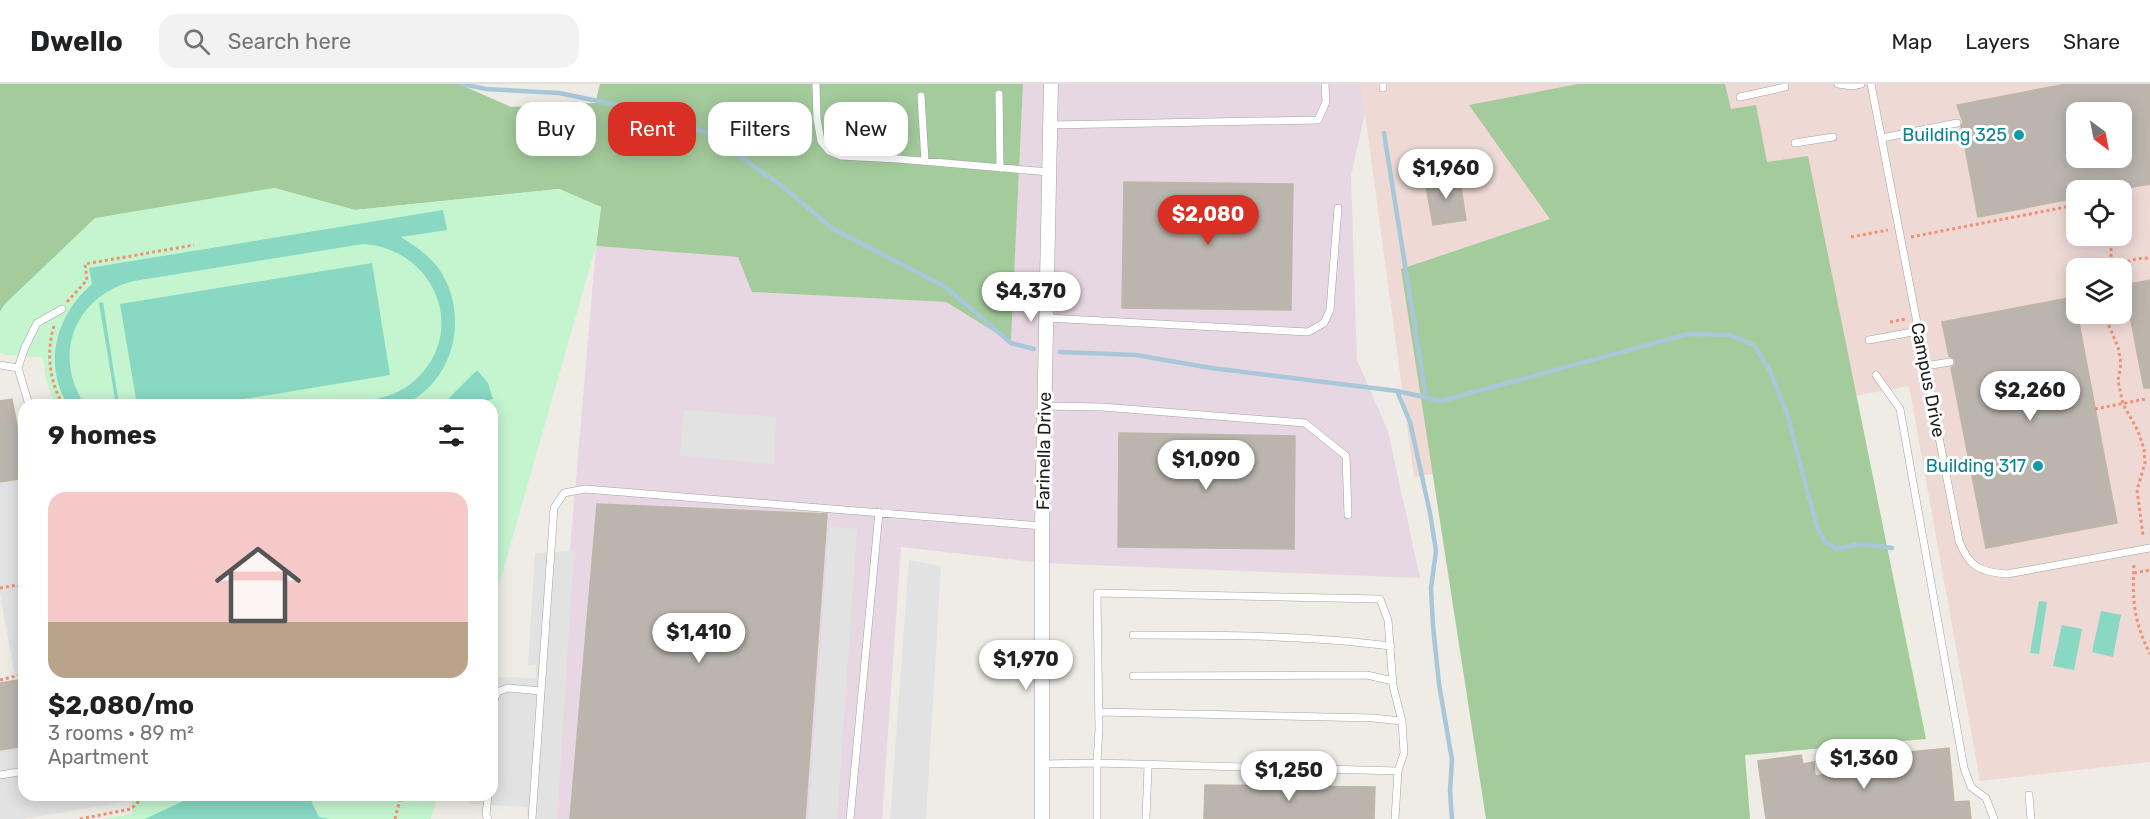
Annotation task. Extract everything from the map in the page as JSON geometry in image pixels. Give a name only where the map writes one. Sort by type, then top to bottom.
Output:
[{"type":"street","name":"Farinella Drive","points":[[1042,819],[1042,526],[1048,172],[1052,125],[1051,84]]},
{"type":"lane","points":[[816,84],[817,119],[821,141],[829,151],[841,156],[1048,172]]},
{"type":"lane","points":[[1052,125],[1317,120],[1326,102],[1325,84]]},
{"type":"lane","points":[[1838,84],[1851,86],[1861,84]]},
{"type":"lane","name":"Campus Drive","points":[[1871,84],[1959,541],[1964,555],[1973,565],[1989,573],[2007,574],[2150,548]]},
{"type":"lane","points":[[1740,97],[1785,87]]},
{"type":"lane","points":[[999,94],[1000,168]]},
{"type":"lane","points":[[921,96],[925,161]]},
{"type":"lane","points":[[1882,138],[1957,123]]},
{"type":"lane","points":[[1795,143],[1833,137]]},
{"type":"lane","points":[[1047,318],[1308,332],[1324,323],[1330,310],[1338,208]]},
{"type":"lane","points":[[27,399],[18,368],[30,335],[37,323],[62,309]]},
{"type":"lane","points":[[1869,340],[1918,331]]},
{"type":"lane","points":[[1925,366],[1950,362]]},
{"type":"lane","points":[[0,365],[18,368]]},
{"type":"lane","points":[[1876,375],[1900,409],[1964,768],[1971,787],[1986,798],[1994,819]]},
{"type":"lane","points":[[1044,406],[1102,407],[1305,423],[1346,456],[1348,515]]},
{"type":"lane","points":[[532,819],[554,508],[564,493],[585,489],[1042,526]]},
{"type":"lane","points":[[850,819],[879,512]]},
{"type":"lane","points":[[1097,819],[1099,712],[1097,593],[1380,599],[1388,620],[1393,681],[1402,721],[1404,753],[1398,771],[1395,819]]},
{"type":"lane","points":[[1133,635],[1212,635],[1360,642],[1391,646]]},
{"type":"lane","points":[[1133,676],[1367,675],[1393,681]]},
{"type":"lane","points":[[498,692],[508,688],[541,691]]},
{"type":"lane","points":[[1099,712],[1373,718],[1402,721]]},
{"type":"lane","points":[[1042,764],[1097,763],[1398,771]]},
{"type":"lane","points":[[1146,819],[1148,765]]},
{"type":"lane","points":[[0,775],[18,772]]},
{"type":"lane","points":[[2029,795],[2031,819]]},
{"type":"lane","points":[[487,801],[486,815],[488,819]]},
{"type":"path","points":[[1911,237],[2066,207]]},
{"type":"path","points":[[1851,237],[1890,230]]},
{"type":"path","points":[[60,399],[55,387],[49,354],[51,337],[62,309],[87,280],[85,264],[194,246]]},
{"type":"path","points":[[2132,260],[2150,258]]},
{"type":"path","points":[[1890,322],[1906,319]]},
{"type":"path","points":[[2108,324],[2118,347],[2121,364],[2118,381],[2123,404],[2138,431],[2144,448],[2145,463],[2137,490],[2143,535]]},
{"type":"path","points":[[2095,409],[2146,399]]},
{"type":"path","points":[[2134,565],[2134,610],[2141,636],[2150,654]]},
{"type":"path","points":[[2134,573],[2150,570]]},
{"type":"path","points":[[0,588],[18,585]]},
{"type":"path","points":[[0,680],[18,676]]},
{"type":"path","points":[[80,819],[131,808],[139,801]]},
{"type":"path","points":[[395,819],[400,801]]},
{"type":"shaded area","points":[[1023,84],[1361,84],[1365,113],[1351,176],[1357,360],[1388,431],[1420,578],[1042,563],[901,547],[882,819],[547,819],[596,246],[738,257],[753,292],[946,302],[1011,342]]},
{"type":"shaded area","points":[[1361,84],[2150,84],[2150,762],[1980,781],[1909,386],[1414,477]]},
{"type":"shaded area","points":[[684,410],[776,417],[774,464],[680,456]]},
{"type":"shaded area","points":[[18,479],[18,677],[15,677],[0,593],[0,483]]},
{"type":"shaded area","points":[[829,526],[857,529],[837,819],[808,819]]},
{"type":"shaded area","points":[[574,551],[557,819],[528,819],[527,807],[469,804],[469,801],[498,801],[498,677],[536,678],[536,664],[528,665],[535,553]]},
{"type":"shaded area","points":[[909,560],[941,566],[926,819],[890,819]]},
{"type":"shaded area","points":[[18,747],[18,801],[130,801],[23,819],[0,819],[0,750]]},
{"type":"green space","points":[[0,84],[459,84],[511,107],[516,107],[516,156],[596,156],[595,102],[600,84],[1023,84],[1011,342],[946,302],[752,292],[738,257],[596,246],[601,207],[559,189],[355,210],[274,188],[43,268],[5,304],[0,312]]},
{"type":"green space","points":[[1578,84],[1725,84],[1731,109],[1756,105],[1767,162],[1808,156],[1926,739],[1745,755],[1750,819],[1486,819],[1401,269],[1550,219],[1469,105]]},
{"type":"green space","points":[[274,188],[355,210],[559,189],[601,207],[596,246],[498,588],[498,399],[54,399],[46,381],[43,357],[0,353],[0,312],[5,304],[95,218]]},
{"type":"green space","points":[[443,210],[447,230],[401,237],[417,247],[435,264],[448,286],[454,305],[453,344],[447,362],[424,392],[413,399],[376,399],[393,394],[409,385],[428,366],[439,344],[441,321],[437,299],[427,278],[411,262],[389,250],[363,244],[134,281],[114,288],[97,299],[84,313],[75,329],[70,347],[70,366],[75,386],[82,399],[65,399],[56,373],[57,340],[70,310],[92,284],[89,268]]},
{"type":"green space","points":[[372,263],[390,375],[244,399],[136,399],[120,304]]},
{"type":"green space","points":[[103,302],[118,399],[115,399],[99,303]]},
{"type":"green space","points":[[477,370],[488,383],[493,399],[448,399]]},
{"type":"green space","points":[[2039,601],[2047,602],[2039,654],[2030,653]]},
{"type":"green space","points":[[2101,611],[2121,615],[2113,657],[2092,652]]},
{"type":"green space","points":[[2062,625],[2082,629],[2074,670],[2053,666]]},
{"type":"green space","points":[[132,801],[436,801],[431,819],[102,819],[132,814]]},
{"type":"green space","points":[[183,801],[311,801],[319,817],[329,819],[145,819]]},
{"type":"building","name":"Building 325","points":[[2066,84],[2150,84],[2150,184],[2132,187],[2132,180],[2066,180],[2066,200],[1978,217],[1961,126],[1963,122],[1957,105]]},
{"type":"building","points":[[1459,174],[1466,220],[1433,225],[1425,180]]},
{"type":"building","points":[[1124,182],[1293,184],[1291,310],[1122,308]]},
{"type":"building","points":[[2150,280],[2150,388],[2144,388],[2132,324],[2132,283]]},
{"type":"building","name":"Building 317","points":[[2066,299],[2066,324],[2079,324],[2117,523],[1986,548],[1951,368],[1955,365],[1955,361],[1949,356],[1942,322]]},
{"type":"building","points":[[12,399],[18,431],[18,479],[0,482],[0,401]]},
{"type":"building","points":[[1119,433],[1295,436],[1294,549],[1118,547]]},
{"type":"building","points":[[597,504],[827,514],[805,819],[570,819]]},
{"type":"building","points":[[18,680],[18,747],[0,750],[0,683]]},
{"type":"building","points":[[1949,748],[1954,802],[1969,801],[1971,819],[1766,819],[1758,761],[1801,755],[1803,764],[1814,762],[1815,776],[1876,768],[1875,765],[1880,764],[1879,755]]},
{"type":"building","points":[[1205,785],[1375,787],[1374,819],[1204,819]]},
{"type":"waterway","points":[[462,84],[486,89],[559,93],[642,110],[705,132],[782,186],[833,229],[944,286],[1011,343],[1034,349]]},
{"type":"waterway","points":[[1384,133],[1426,397]]},
{"type":"waterway","points":[[1060,352],[1136,355],[1211,368],[1397,391],[1441,401],[1688,334],[1730,335],[1754,345],[1770,371],[1787,414],[1817,527],[1825,542],[1837,549],[1859,544],[1892,548]]},
{"type":"waterway","points":[[1397,391],[1410,422],[1436,551],[1431,588],[1433,626],[1439,684],[1452,760],[1450,791],[1452,819]]},
{"type":"place","name":"Building 325","points":[[2019,135]]},
{"type":"place","name":"Building 317","points":[[2038,466]]}]
